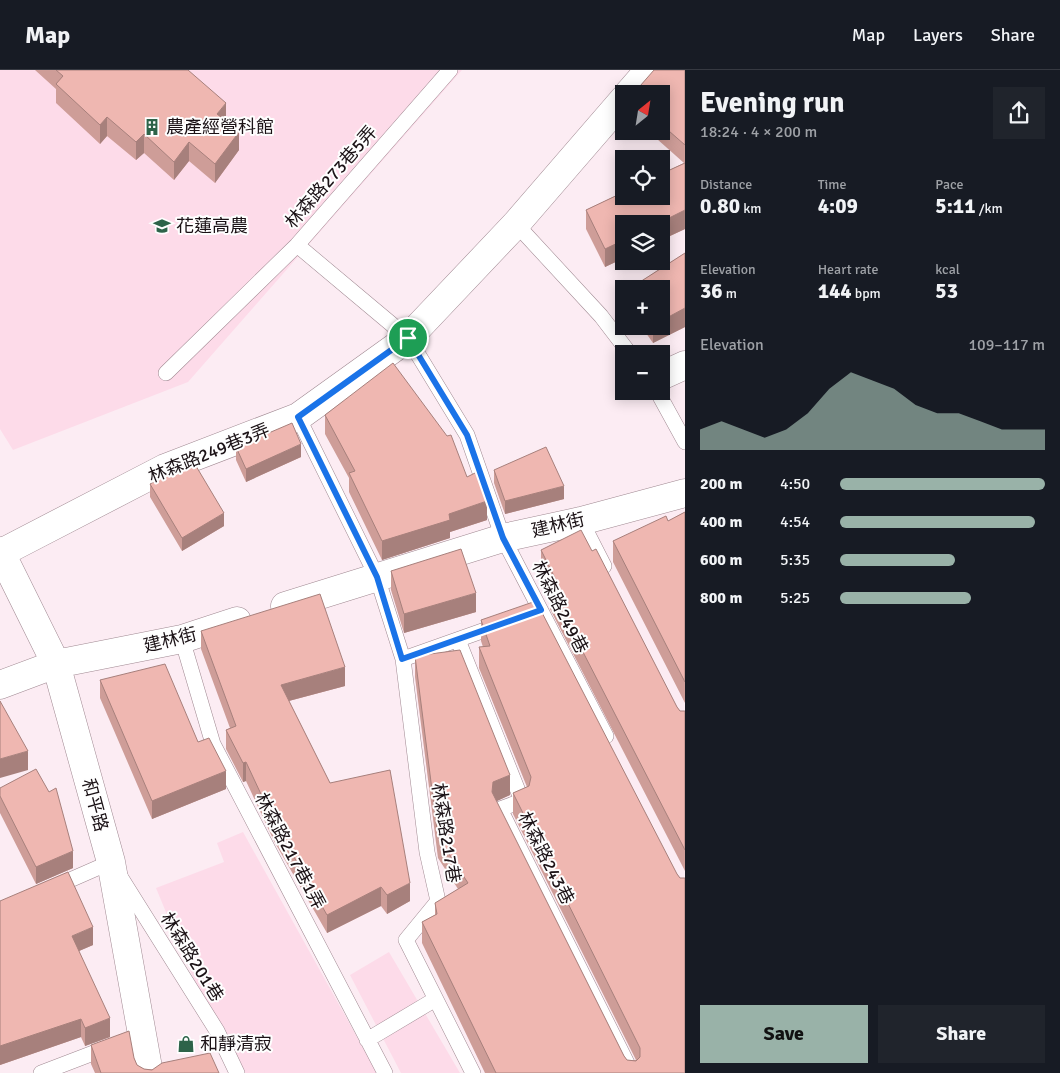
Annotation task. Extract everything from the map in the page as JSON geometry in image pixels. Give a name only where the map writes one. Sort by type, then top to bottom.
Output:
[{"type":"street","points":[[636,85],[649,70]]},
{"type":"street","name":"林森路249巷3弄","points":[[1,552],[165,468],[298,417],[408,338],[516,224],[615,109]]},
{"type":"street","points":[[670,372],[685,365]]},
{"type":"street","name":"建林街","points":[[0,684],[56,664],[182,639],[503,538],[581,521],[685,493]]},
{"type":"street","name":"和平路","points":[[1,552],[56,664],[111,862],[149,1073]]},
{"type":"lane","name":"林森路273巷5弄","points":[[408,338],[297,245],[450,70]]},
{"type":"lane","points":[[516,224],[601,316],[623,345]]},
{"type":"lane","points":[[166,373],[297,245]]},
{"type":"lane","name":"林森路249巷","points":[[408,338],[467,435],[503,538],[613,751]]},
{"type":"lane","points":[[662,400],[685,442]]},
{"type":"lane","name":"林森路217巷","points":[[298,417],[377,577],[402,659],[427,852],[438,901],[406,940],[434,1000],[473,1073]]},
{"type":"lane","points":[[581,521],[613,583]]},
{"type":"lane","points":[[402,659],[541,610]]},
{"type":"lane","name":"林森路217巷1弄","points":[[182,639],[213,744],[385,1073]]},
{"type":"lane","name":"林森路243巷","points":[[458,640],[522,801],[500,809],[632,1073]]},
{"type":"lane","points":[[43,892],[111,862]]},
{"type":"lane","name":"林森路201巷","points":[[111,862],[217,1031],[237,1073]]},
{"type":"lane","points":[[367,1040],[434,1000]]},
{"type":"lane","points":[[41,1073],[143,1034]]},
{"type":"shaded area","name":"花蓮高農","points":[[0,70],[462,70],[188,382],[13,450],[0,429]]},
{"type":"shaded area","points":[[243,832],[377,1073],[241,1073],[206,1009],[156,888],[224,862],[217,843]]},
{"type":"shaded area","points":[[389,952],[460,1073],[401,1073],[350,975]]},
{"type":"building","name":"農產經營科館","points":[[56,70],[188,70],[226,103],[217,114],[239,132],[215,164],[189,142],[174,162],[144,134],[136,142],[107,117],[100,125],[56,84],[63,76]]},
{"type":"building","points":[[654,70],[685,70],[685,145],[670,132],[670,85],[641,85]]},
{"type":"building","points":[[685,163],[685,210],[670,218],[670,215],[615,215],[615,244],[605,249],[586,210],[615,196],[615,205],[670,205],[670,170]]},
{"type":"building","points":[[685,253],[685,308],[670,316],[670,280],[643,280],[659,270],[670,270],[670,263]]},
{"type":"building","points":[[393,363],[447,436],[451,435],[467,477],[477,472],[487,501],[449,514],[450,520],[382,541],[349,473],[355,471],[325,415]]},
{"type":"building","points":[[292,423],[301,444],[246,469],[236,447]]},
{"type":"building","points":[[546,447],[564,486],[505,501],[494,470]]},
{"type":"building","points":[[193,461],[224,513],[182,538],[150,484]]},
{"type":"building","points":[[685,512],[685,682],[613,541],[666,516],[668,521]]},
{"type":"building","points":[[581,530],[592,551],[596,549],[677,707],[680,711],[685,711],[685,850],[550,588],[557,582],[541,550]]},
{"type":"building","points":[[461,549],[476,593],[404,614],[391,571]]},
{"type":"building","points":[[320,594],[345,667],[281,685],[330,783],[390,770],[410,883],[387,895],[381,887],[327,915],[274,822],[246,762],[243,763],[226,730],[236,726],[201,631]]},
{"type":"building","points":[[536,601],[677,874],[680,878],[685,878],[685,1073],[496,1073],[422,922],[437,914],[435,903],[468,883],[438,837],[415,656],[460,650],[510,775],[493,782],[492,792],[624,1056],[627,1060],[636,1061],[640,1057],[640,1048],[513,793],[529,786],[531,777],[479,647],[490,646],[481,620]]},
{"type":"building","points":[[165,664],[198,742],[209,738],[226,771],[152,801],[100,680]]},
{"type":"building","points":[[0,701],[28,751],[0,759]]},
{"type":"building","points":[[36,769],[49,792],[56,788],[73,851],[36,867],[0,796],[0,788]]},
{"type":"building","points":[[68,872],[93,927],[72,936],[110,1018],[85,1028],[81,1019],[0,1046],[0,901]]},
{"type":"building","points":[[129,1031],[134,1058],[137,1065],[144,1069],[152,1070],[162,1063],[210,1053],[219,1073],[101,1073],[91,1045]]},
{"type":"place","name":"農產經營科館","points":[[152,127]]},
{"type":"place","name":"花蓮高農","points":[[162,226]]},
{"type":"place","name":"和靜清寂","points":[[186,1044]]},
{"type":"route","points":[[408,338],[467,435],[503,538],[541,610],[402,659],[377,577],[298,417],[408,338]]}]
